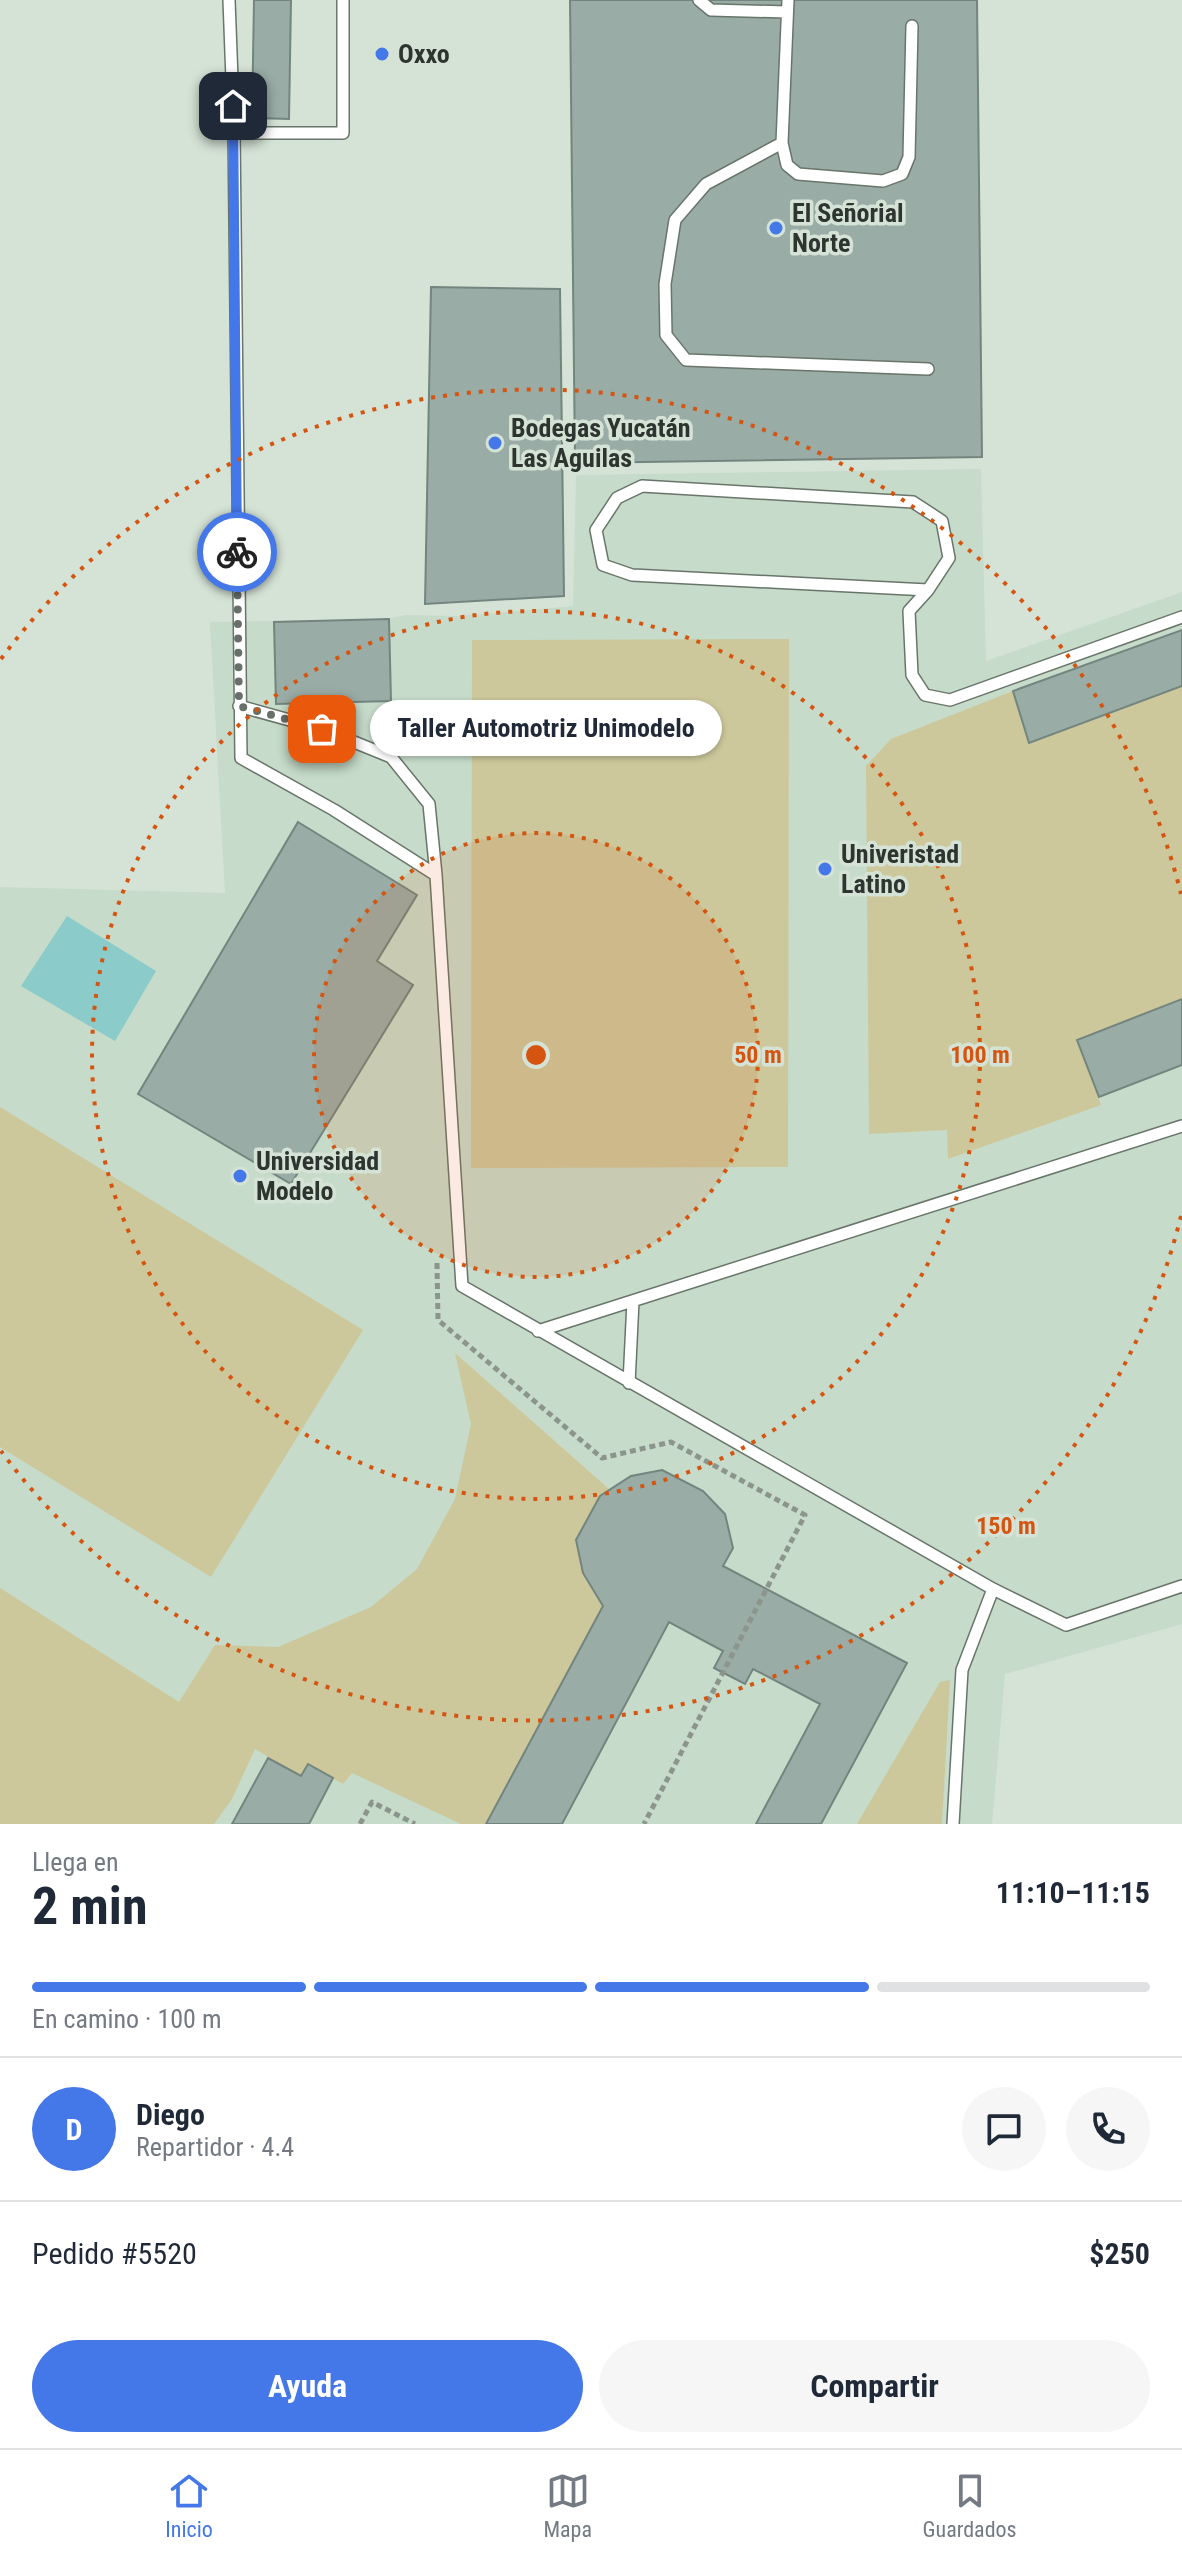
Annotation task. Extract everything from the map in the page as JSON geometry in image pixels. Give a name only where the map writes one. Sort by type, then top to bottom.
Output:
[{"type":"lane","points":[[229,0],[234,133],[241,758],[334,810],[436,875]]},
{"type":"lane","points":[[234,133],[343,133],[343,0]]},
{"type":"lane","points":[[699,0],[711,10],[787,6],[782,143],[787,165],[798,174],[883,181],[902,174],[909,157],[912,26]]},
{"type":"lane","points":[[782,143],[706,184],[675,220],[665,284],[666,335],[686,360],[928,369]]},
{"type":"lane","points":[[928,590],[632,575],[603,565],[596,530],[617,498],[642,486],[913,502],[942,521],[949,558],[928,590],[909,611],[912,675],[925,695],[950,700],[1182,617]]},
{"type":"lane","points":[[239,706],[322,729],[391,757],[429,804],[462,1286],[993,1589],[1066,1625],[1182,1586]]},
{"type":"lane","points":[[538,1331],[1182,1126]]},
{"type":"lane","points":[[629,1383],[633,1301]]},
{"type":"lane","points":[[953,1824],[962,1670],[993,1589]]},
{"type":"path","points":[[438,1320],[602,1458],[671,1442],[805,1515],[644,1824]]},
{"type":"path","points":[[360,1824],[372,1802],[415,1824]]},
{"type":"shaded area","name":"Universidad Modelo","points":[[981,469],[986,661],[1182,592],[1182,1624],[1005,1674],[992,1824],[0,1824],[0,887],[225,893],[210,622],[459,616],[573,606],[576,475]]},
{"type":"shaded area","points":[[789,639],[788,1167],[471,1168],[472,640]]},
{"type":"shaded area","points":[[1182,686],[1182,999],[1077,1040],[1101,1105],[948,1159],[947,1130],[869,1134],[866,766],[891,739],[1013,691],[1029,742]]},
{"type":"shaded area","points":[[0,1107],[363,1330],[211,1577],[0,1447]]},
{"type":"shaded area","points":[[455,1353],[610,1490],[600,1496],[576,1540],[583,1573],[603,1606],[486,1824],[461,1824],[352,1773],[343,1784],[308,1764],[301,1776],[255,1749],[232,1799],[214,1824],[0,1824],[0,1588],[179,1702],[215,1645],[278,1647],[371,1607],[417,1569],[455,1499],[471,1424]]},
{"type":"shaded area","points":[[950,1680],[942,1824],[857,1824],[940,1682]]},
{"type":"water","points":[[67,916],[156,971],[115,1041],[21,986]]},
{"type":"building","points":[[254,0],[291,0],[289,119],[252,118]]},
{"type":"building","name":"El Señorial Norte","points":[[570,0],[977,0],[982,457],[575,463]]},
{"type":"building","name":"Bodegas Yucatán Las Aguilas","points":[[431,287],[560,289],[564,596],[425,604]]},
{"type":"building","points":[[389,619],[391,701],[276,704],[274,622]]},
{"type":"building","points":[[1182,630],[1182,686],[1029,743],[1013,691]]},
{"type":"building","points":[[298,822],[417,895],[377,961],[413,985],[291,1184],[138,1094]]},
{"type":"building","points":[[1182,999],[1182,1065],[1099,1097],[1077,1040]]},
{"type":"building","points":[[662,1470],[703,1491],[725,1514],[733,1548],[723,1566],[907,1663],[821,1824],[756,1824],[820,1704],[753,1669],[745,1684],[714,1668],[723,1651],[669,1622],[562,1824],[486,1824],[603,1606],[583,1573],[576,1540],[600,1496],[631,1476]]},
{"type":"building","points":[[268,1758],[301,1776],[308,1764],[333,1778],[309,1824],[232,1824]]},
{"type":"way so far","points":[[237,552],[239,706],[322,729]]},
{"type":"place","name":"Oxxo","points":[[382,54]]},
{"type":"place","name":"El Señorial Norte","points":[[776,228]]},
{"type":"place","name":"Bodegas Yucatán Las Aguilas","points":[[495,443]]},
{"type":"place","name":"Taller Automotriz Unimodelo","points":[[322,729]]},
{"type":"place","name":"Univeristad Latino","points":[[825,869]]},
{"type":"place","name":"Universidad Modelo","points":[[240,1176]]},
{"type":"route","points":[[233,106],[237,552]]}]
